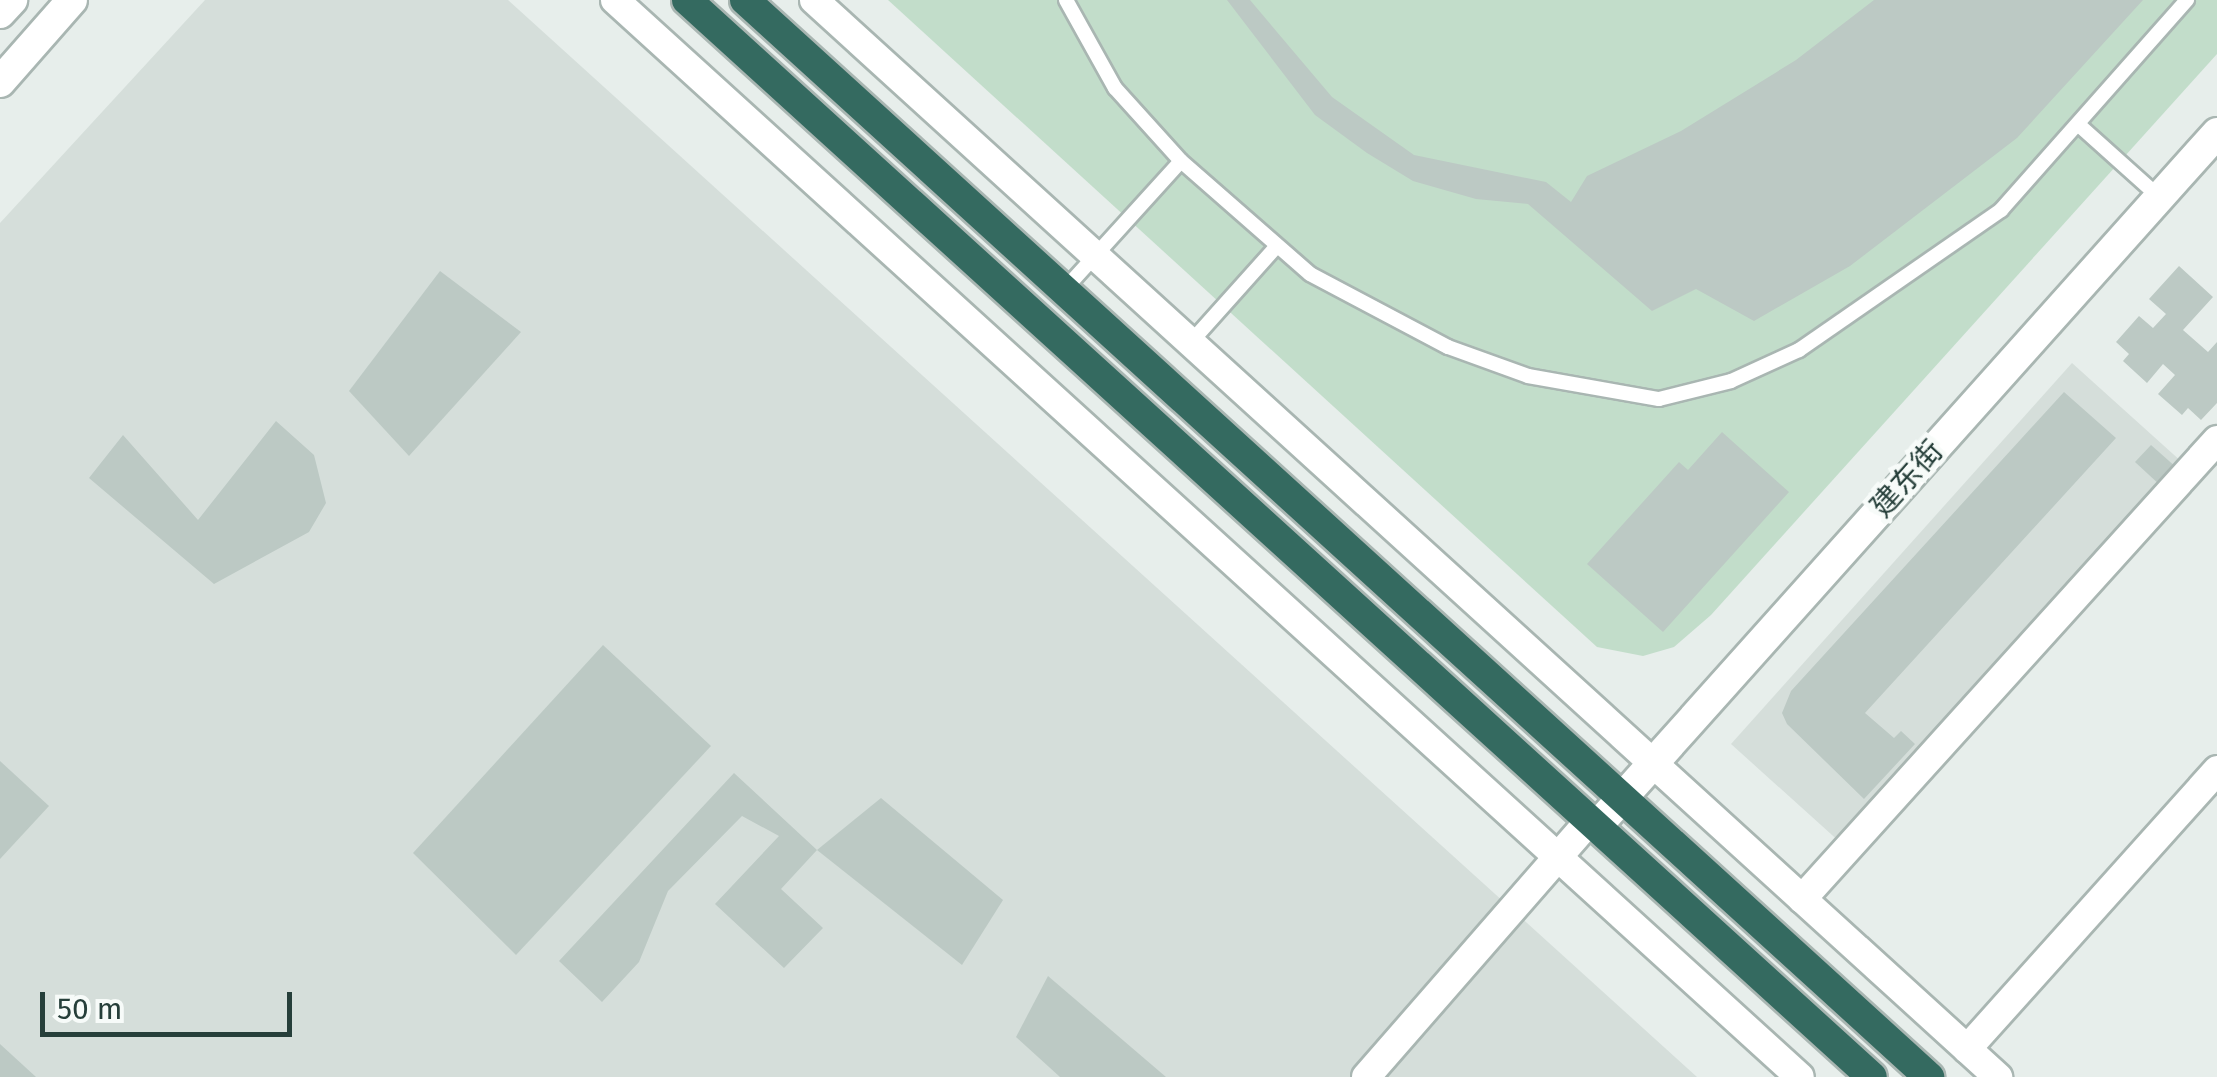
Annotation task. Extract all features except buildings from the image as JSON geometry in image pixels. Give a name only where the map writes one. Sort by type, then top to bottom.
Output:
[{"type":"highway","points":[[687,0],[1872,1077]]},
{"type":"highway","points":[[745,0],[1929,1077]]},
{"type":"street","points":[[0,13],[12,0]]},
{"type":"street","points":[[0,82],[72,0]]},
{"type":"street","points":[[616,0],[1800,1077]]},
{"type":"street","points":[[814,0],[1998,1077]]},
{"type":"street","name":"建东街","points":[[1593,823],[1622,797],[2217,132]]},
{"type":"street","points":[[1802,898],[2217,440]]},
{"type":"street","points":[[1967,1049],[2217,770]]},
{"type":"street","points":[[1366,1077],[1559,856],[1593,823]]},
{"type":"lane","points":[[1066,0],[1115,88],[1181,161],[1276,247],[1370,310],[1448,347],[1528,376],[1627,397],[1682,398],[1798,350],[2001,210],[2080,126],[2187,0]]},
{"type":"lane","points":[[2080,126],[2159,197]]},
{"type":"lane","points":[[1064,290],[1181,161]]},
{"type":"lane","points":[[1190,342],[1276,247]]},
{"type":"shaded area","points":[[205,0],[508,0],[1697,1077],[0,1077],[0,223]]},
{"type":"shaded area","points":[[2072,363],[2183,463],[1842,844],[1731,744]]},
{"type":"green space","points":[[888,0],[2217,0],[2217,54],[1711,615],[1674,647],[1643,656],[1597,647]]}]
